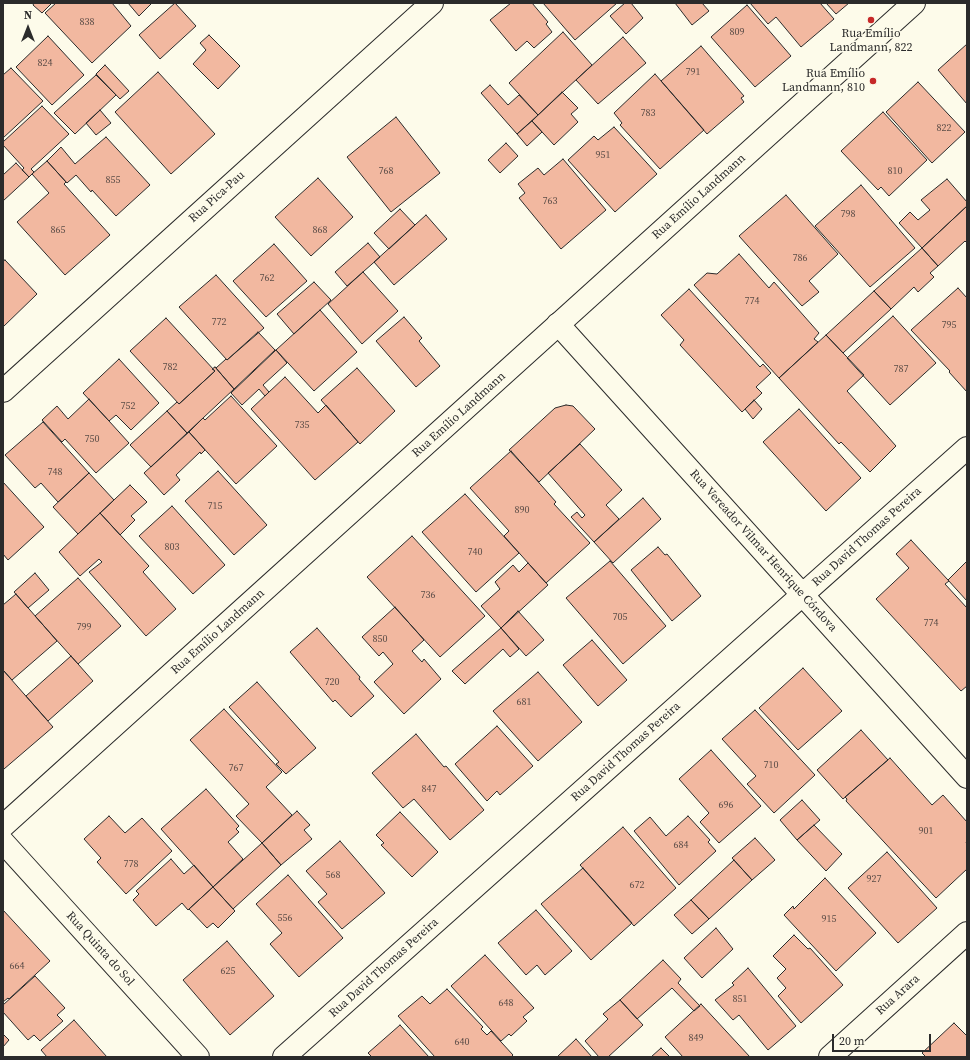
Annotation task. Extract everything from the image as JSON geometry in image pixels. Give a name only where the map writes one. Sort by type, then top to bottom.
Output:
[{"type":"street","name":"Rua Pica-Pau","points":[[3,391],[432,3]]},
{"type":"street","name":"Rua Emílio Landmann","points":[[3,826],[914,3]]},
{"type":"street","name":"Rua Vereador Vilmar Henrique Córdova","points":[[558,324],[967,777]]},
{"type":"street","name":"Rua David Thomas Pereira","points":[[284,1057],[967,448]]},
{"type":"street","name":"Rua Quinta do Sol","points":[[3,842],[198,1057]]},
{"type":"street","name":"Rua Arara","points":[[830,1057],[967,933]]},
{"type":"building","points":[[34,3],[52,3],[42,13],[33,5]]},
{"type":"building","points":[[56,3],[112,3],[131,26],[92,63],[45,13]]},
{"type":"building","points":[[128,3],[152,3],[139,16]]},
{"type":"building","points":[[175,3],[196,26],[160,59],[139,35]]},
{"type":"building","points":[[511,3],[532,3],[548,22],[546,24],[552,32],[534,48],[527,41],[516,51],[490,20]]},
{"type":"building","points":[[543,3],[617,3],[575,40]]},
{"type":"building","points":[[625,3],[631,3],[643,18],[626,34],[610,16]]},
{"type":"building","points":[[675,3],[702,3],[709,11],[692,25]]},
{"type":"building","points":[[750,3],[820,3],[834,19],[801,47],[776,17],[768,24]]},
{"type":"building","points":[[826,3],[849,3],[836,14]]},
{"type":"building","points":[[747,5],[791,56],[755,87],[711,37]]},
{"type":"building","points":[[563,32],[592,65],[538,115],[509,83]]},
{"type":"building","points":[[209,35],[240,66],[218,89],[193,64],[206,50],[200,43]]},
{"type":"building","points":[[48,36],[84,75],[52,105],[16,67]]},
{"type":"building","points":[[623,37],[646,63],[598,104],[576,80]]},
{"type":"building","points":[[967,44],[967,104],[938,70]]},
{"type":"building","points":[[701,46],[744,96],[741,98],[744,102],[707,134],[661,81]]},
{"type":"building","points":[[105,65],[129,91],[120,99],[96,74]]},
{"type":"building","points":[[11,68],[43,101],[3,138],[3,75]]},
{"type":"building","points":[[158,72],[215,134],[171,174],[115,112]]},
{"type":"building","points":[[655,74],[704,130],[660,169],[620,125],[622,123],[614,113]]},
{"type":"building","points":[[96,75],[116,95],[75,134],[54,113]]},
{"type":"building","points":[[918,82],[965,132],[932,163],[886,112]]},
{"type":"building","points":[[490,85],[508,105],[519,95],[538,115],[517,134],[481,93]]},
{"type":"building","points":[[562,92],[578,108],[571,114],[578,122],[554,145],[532,121]]},
{"type":"building","points":[[42,106],[69,134],[31,169],[34,172],[29,177],[22,170],[24,168],[3,145],[3,142]]},
{"type":"building","points":[[100,110],[111,123],[96,135],[86,123]]},
{"type":"building","points":[[883,112],[927,160],[889,196],[881,187],[878,190],[841,151]]},
{"type":"building","points":[[396,117],[440,173],[391,212],[347,157]]},
{"type":"building","points":[[532,121],[542,132],[527,146],[517,134]]},
{"type":"building","points":[[614,127],[657,174],[615,212],[568,160],[594,136],[598,140]]},
{"type":"building","points":[[106,137],[150,185],[116,216],[76,175],[67,183],[47,161],[61,147],[75,164]]},
{"type":"building","points":[[506,143],[518,156],[500,173],[488,160]]},
{"type":"building","points":[[563,159],[606,210],[561,249],[519,198],[525,193],[518,184],[538,168],[544,175]]},
{"type":"building","points":[[47,161],[66,182],[64,184],[110,235],[65,275],[17,222],[49,193],[32,174]]},
{"type":"building","points":[[16,163],[29,177],[3,201],[3,175]]},
{"type":"building","points":[[318,178],[353,217],[311,256],[275,217]]},
{"type":"building","points":[[947,179],[967,202],[967,206],[922,248],[899,223],[910,212],[918,220],[930,210],[921,200]]},
{"type":"building","points":[[861,185],[915,248],[870,287],[815,226]]},
{"type":"building","points":[[786,195],[838,254],[809,281],[819,292],[802,306],[739,236]]},
{"type":"building","points":[[967,206],[967,243],[965,241],[938,266],[922,248]]},
{"type":"building","points":[[400,209],[415,225],[389,249],[374,233]]},
{"type":"building","points":[[426,215],[447,239],[394,285],[374,262]]},
{"type":"building","points":[[368,243],[380,257],[347,286],[335,272]]},
{"type":"building","points":[[274,244],[307,281],[266,317],[233,281]]},
{"type":"building","points":[[922,248],[938,266],[930,273],[934,277],[918,292],[914,287],[891,309],[874,291]]},
{"type":"building","points":[[739,254],[769,288],[774,282],[819,333],[814,339],[818,342],[779,378],[694,285],[707,273],[717,274]]},
{"type":"building","points":[[5,260],[37,294],[3,327],[3,261]]},
{"type":"building","points":[[363,272],[398,311],[362,344],[328,304]]},
{"type":"building","points":[[216,275],[264,328],[227,360],[179,307]]},
{"type":"building","points":[[314,282],[331,300],[294,334],[277,314]]},
{"type":"building","points":[[958,288],[967,298],[967,392],[949,372],[950,371],[911,330]]},
{"type":"building","points":[[689,289],[760,367],[763,364],[771,373],[756,387],[762,393],[742,412],[680,345],[684,340],[661,315]]},
{"type":"building","points":[[874,291],[891,309],[843,353],[826,335]]},
{"type":"building","points":[[320,310],[357,352],[314,391],[276,350]]},
{"type":"building","points":[[893,316],[936,363],[890,405],[847,358]]},
{"type":"building","points":[[404,317],[422,338],[419,341],[440,366],[416,387],[376,341]]},
{"type":"building","points":[[166,318],[215,371],[179,404],[130,351]]},
{"type":"building","points":[[258,332],[275,350],[234,389],[216,368]]},
{"type":"building","points":[[826,335],[864,375],[847,391],[896,446],[870,472],[841,442],[839,444],[779,378]]},
{"type":"building","points":[[276,350],[287,363],[263,385],[269,392],[265,396],[259,389],[242,405],[231,393]]},
{"type":"building","points":[[119,359],[159,403],[131,430],[116,415],[109,421],[83,393]]},
{"type":"building","points":[[215,367],[234,389],[187,433],[167,411],[177,402],[179,404],[215,371],[212,369]]},
{"type":"building","points":[[357,368],[395,411],[360,444],[321,400]]},
{"type":"building","points":[[285,377],[318,413],[326,405],[358,442],[315,480],[251,409]]},
{"type":"building","points":[[231,396],[277,446],[236,484],[189,432],[203,418],[205,420]]},
{"type":"building","points":[[89,399],[129,443],[96,473],[65,439],[62,442],[42,420],[57,406],[68,419]]},
{"type":"building","points":[[754,400],[762,409],[753,419],[745,409]]},
{"type":"building","points":[[566,405],[573,406],[595,429],[539,482],[509,450],[555,408]]},
{"type":"building","points":[[799,409],[861,478],[826,511],[763,442]]},
{"type":"building","points":[[167,411],[187,433],[151,467],[130,445]]},
{"type":"building","points":[[43,422],[89,473],[58,502],[41,483],[35,488],[5,455]]},
{"type":"building","points":[[189,432],[205,450],[201,454],[200,452],[176,475],[180,480],[164,495],[144,473]]},
{"type":"building","points":[[580,444],[622,490],[606,505],[619,519],[594,542],[571,517],[577,512],[582,518],[585,515],[548,473]]},
{"type":"building","points":[[511,451],[556,502],[554,504],[590,543],[546,583],[504,536],[509,531],[470,488]]},
{"type":"building","points":[[218,471],[267,525],[234,555],[185,501]]},
{"type":"building","points":[[89,473],[114,500],[78,534],[53,507]]},
{"type":"building","points":[[3,482],[44,527],[8,560],[3,554]]},
{"type":"building","points":[[130,485],[147,502],[131,516],[135,520],[120,535],[100,513]]},
{"type":"building","points":[[465,494],[519,553],[476,592],[422,532]]},
{"type":"building","points":[[643,498],[661,519],[613,563],[594,542]]},
{"type":"building","points":[[172,506],[225,565],[193,594],[139,536]]},
{"type":"building","points":[[100,513],[149,566],[143,572],[176,609],[146,636],[89,572],[102,562],[99,559],[80,576],[59,552]]},
{"type":"building","points":[[412,536],[485,616],[440,657],[367,577]]},
{"type":"building","points":[[911,540],[949,581],[945,584],[967,608],[967,686],[961,691],[876,599],[909,568],[896,554]]},
{"type":"building","points":[[658,547],[665,555],[667,554],[701,596],[672,621],[631,570]]},
{"type":"building","points":[[610,561],[666,626],[623,664],[566,598]]},
{"type":"building","points":[[967,561],[967,601],[948,580]]},
{"type":"building","points":[[528,563],[548,585],[501,628],[481,606],[500,589],[495,582],[513,565],[519,572]]},
{"type":"building","points":[[35,573],[49,590],[28,608],[14,592]]},
{"type":"building","points":[[78,578],[121,626],[78,664],[35,616]]},
{"type":"building","points":[[16,594],[57,641],[12,680],[3,670],[3,605]]},
{"type":"building","points":[[395,607],[424,640],[412,651],[422,662],[424,659],[441,679],[404,714],[374,682],[393,664],[383,652],[379,656],[362,637]]},
{"type":"building","points":[[518,611],[544,640],[526,656],[501,628]]},
{"type":"building","points":[[317,628],[360,677],[359,679],[374,696],[351,717],[335,700],[333,702],[290,652]]},
{"type":"building","points":[[501,628],[519,649],[510,657],[503,649],[465,684],[452,671]]},
{"type":"building","points":[[592,640],[627,680],[598,706],[563,665]]},
{"type":"building","points":[[71,656],[93,681],[48,721],[26,696]]},
{"type":"building","points":[[803,668],[842,711],[798,750],[759,708]]},
{"type":"building","points":[[3,670],[53,727],[4,769],[3,767]]},
{"type":"building","points":[[538,672],[582,722],[538,761],[493,711]]},
{"type":"building","points":[[257,682],[316,748],[286,774],[276,764],[279,762],[229,707]]},
{"type":"building","points":[[224,709],[282,772],[266,787],[292,815],[262,843],[236,816],[249,804],[190,740]]},
{"type":"building","points":[[755,710],[815,775],[774,813],[747,784],[756,776],[722,739]]},
{"type":"building","points":[[497,726],[533,766],[500,795],[497,791],[487,801],[455,764]]},
{"type":"building","points":[[861,730],[888,760],[843,799],[817,770]]},
{"type":"building","points":[[416,734],[484,810],[450,840],[414,799],[403,808],[372,773]]},
{"type":"building","points":[[711,750],[761,806],[719,843],[700,822],[709,813],[679,779]]},
{"type":"building","points":[[890,758],[932,805],[943,795],[967,822],[967,869],[936,898],[846,801],[847,799],[845,797]]},
{"type":"building","points":[[206,789],[239,826],[236,829],[239,832],[228,842],[243,859],[213,887],[161,829]]},
{"type":"building","points":[[802,800],[820,820],[797,840],[780,820]]},
{"type":"building","points":[[297,811],[310,825],[304,830],[312,839],[281,865],[262,843]]},
{"type":"building","points":[[400,812],[438,852],[412,877],[381,845],[384,843],[376,835]]},
{"type":"building","points":[[109,816],[125,833],[142,818],[172,851],[126,894],[97,862],[101,858],[84,839]]},
{"type":"building","points":[[688,816],[710,840],[708,842],[716,851],[679,885],[634,831],[650,817],[666,836]]},
{"type":"building","points":[[814,825],[842,854],[826,871],[797,840]]},
{"type":"building","points":[[623,827],[676,888],[634,926],[580,865]]},
{"type":"building","points":[[755,838],[775,860],[752,880],[732,858]]},
{"type":"building","points":[[340,841],[385,893],[342,929],[318,902],[327,894],[306,871]]},
{"type":"building","points":[[262,843],[281,865],[233,909],[213,887]]},
{"type":"building","points":[[887,852],[937,908],[898,943],[848,888]]},
{"type":"building","points":[[171,859],[184,874],[194,865],[213,887],[188,910],[182,903],[156,926],[133,900],[139,894],[136,891]]},
{"type":"building","points":[[734,860],[752,880],[709,919],[691,900]]},
{"type":"building","points":[[583,868],[632,923],[591,960],[541,904]]},
{"type":"building","points":[[288,875],[343,938],[299,977],[270,944],[282,933],[256,904]]},
{"type":"building","points":[[825,878],[876,933],[836,971],[784,915],[793,906],[794,909]]},
{"type":"building","points":[[213,887],[235,911],[218,928],[213,923],[207,928],[189,909]]},
{"type":"building","points":[[691,900],[709,919],[692,934],[674,915]]},
{"type":"building","points":[[3,910],[50,961],[9,999],[8,998],[3,1002]]},
{"type":"building","points":[[536,910],[572,951],[545,975],[537,965],[526,975],[498,943]]},
{"type":"building","points":[[716,928],[733,949],[702,978],[684,958]]},
{"type":"building","points":[[794,935],[808,949],[810,948],[843,985],[801,1023],[778,996],[786,988],[777,978],[786,969],[773,956]]},
{"type":"building","points":[[227,941],[274,996],[230,1035],[183,980]]},
{"type":"building","points":[[485,955],[534,1008],[523,1017],[527,1021],[511,1036],[509,1034],[501,1041],[451,986]]},
{"type":"building","points":[[663,960],[681,979],[678,983],[700,1006],[694,1011],[672,988],[637,1019],[620,1000]]},
{"type":"building","points":[[748,968],[796,1026],[768,1050],[739,1015],[733,1020],[715,1000],[734,985],[732,983]]},
{"type":"building","points":[[35,976],[65,1008],[57,1015],[63,1021],[40,1041],[34,1035],[28,1040],[3,1012],[3,1005]]},
{"type":"building","points":[[447,989],[483,1027],[481,1029],[487,1035],[491,1031],[513,1055],[511,1057],[435,1057],[398,1016],[422,996],[430,1004]]},
{"type":"building","points":[[620,1000],[643,1025],[608,1057],[599,1057],[585,1041],[608,1019],[603,1014]]},
{"type":"building","points":[[701,1004],[750,1057],[683,1057],[665,1037]]},
{"type":"building","points":[[74,1020],[107,1057],[47,1057],[41,1050]]},
{"type":"building","points":[[954,1023],[967,1036],[967,1057],[926,1057],[922,1053]]},
{"type":"building","points":[[400,1025],[429,1057],[372,1057],[368,1053]]},
{"type":"building","points":[[3,1034],[9,1040],[3,1047]]},
{"type":"building","points":[[576,1039],[592,1057],[557,1057]]},
{"type":"building","points":[[661,1048],[670,1057],[651,1057]]},
{"type":"place","name":"Rua Emílio Landmann, 822","points":[[871,20]]},
{"type":"place","name":"Rua Emílio Landmann, 810","points":[[873,81]]}]
